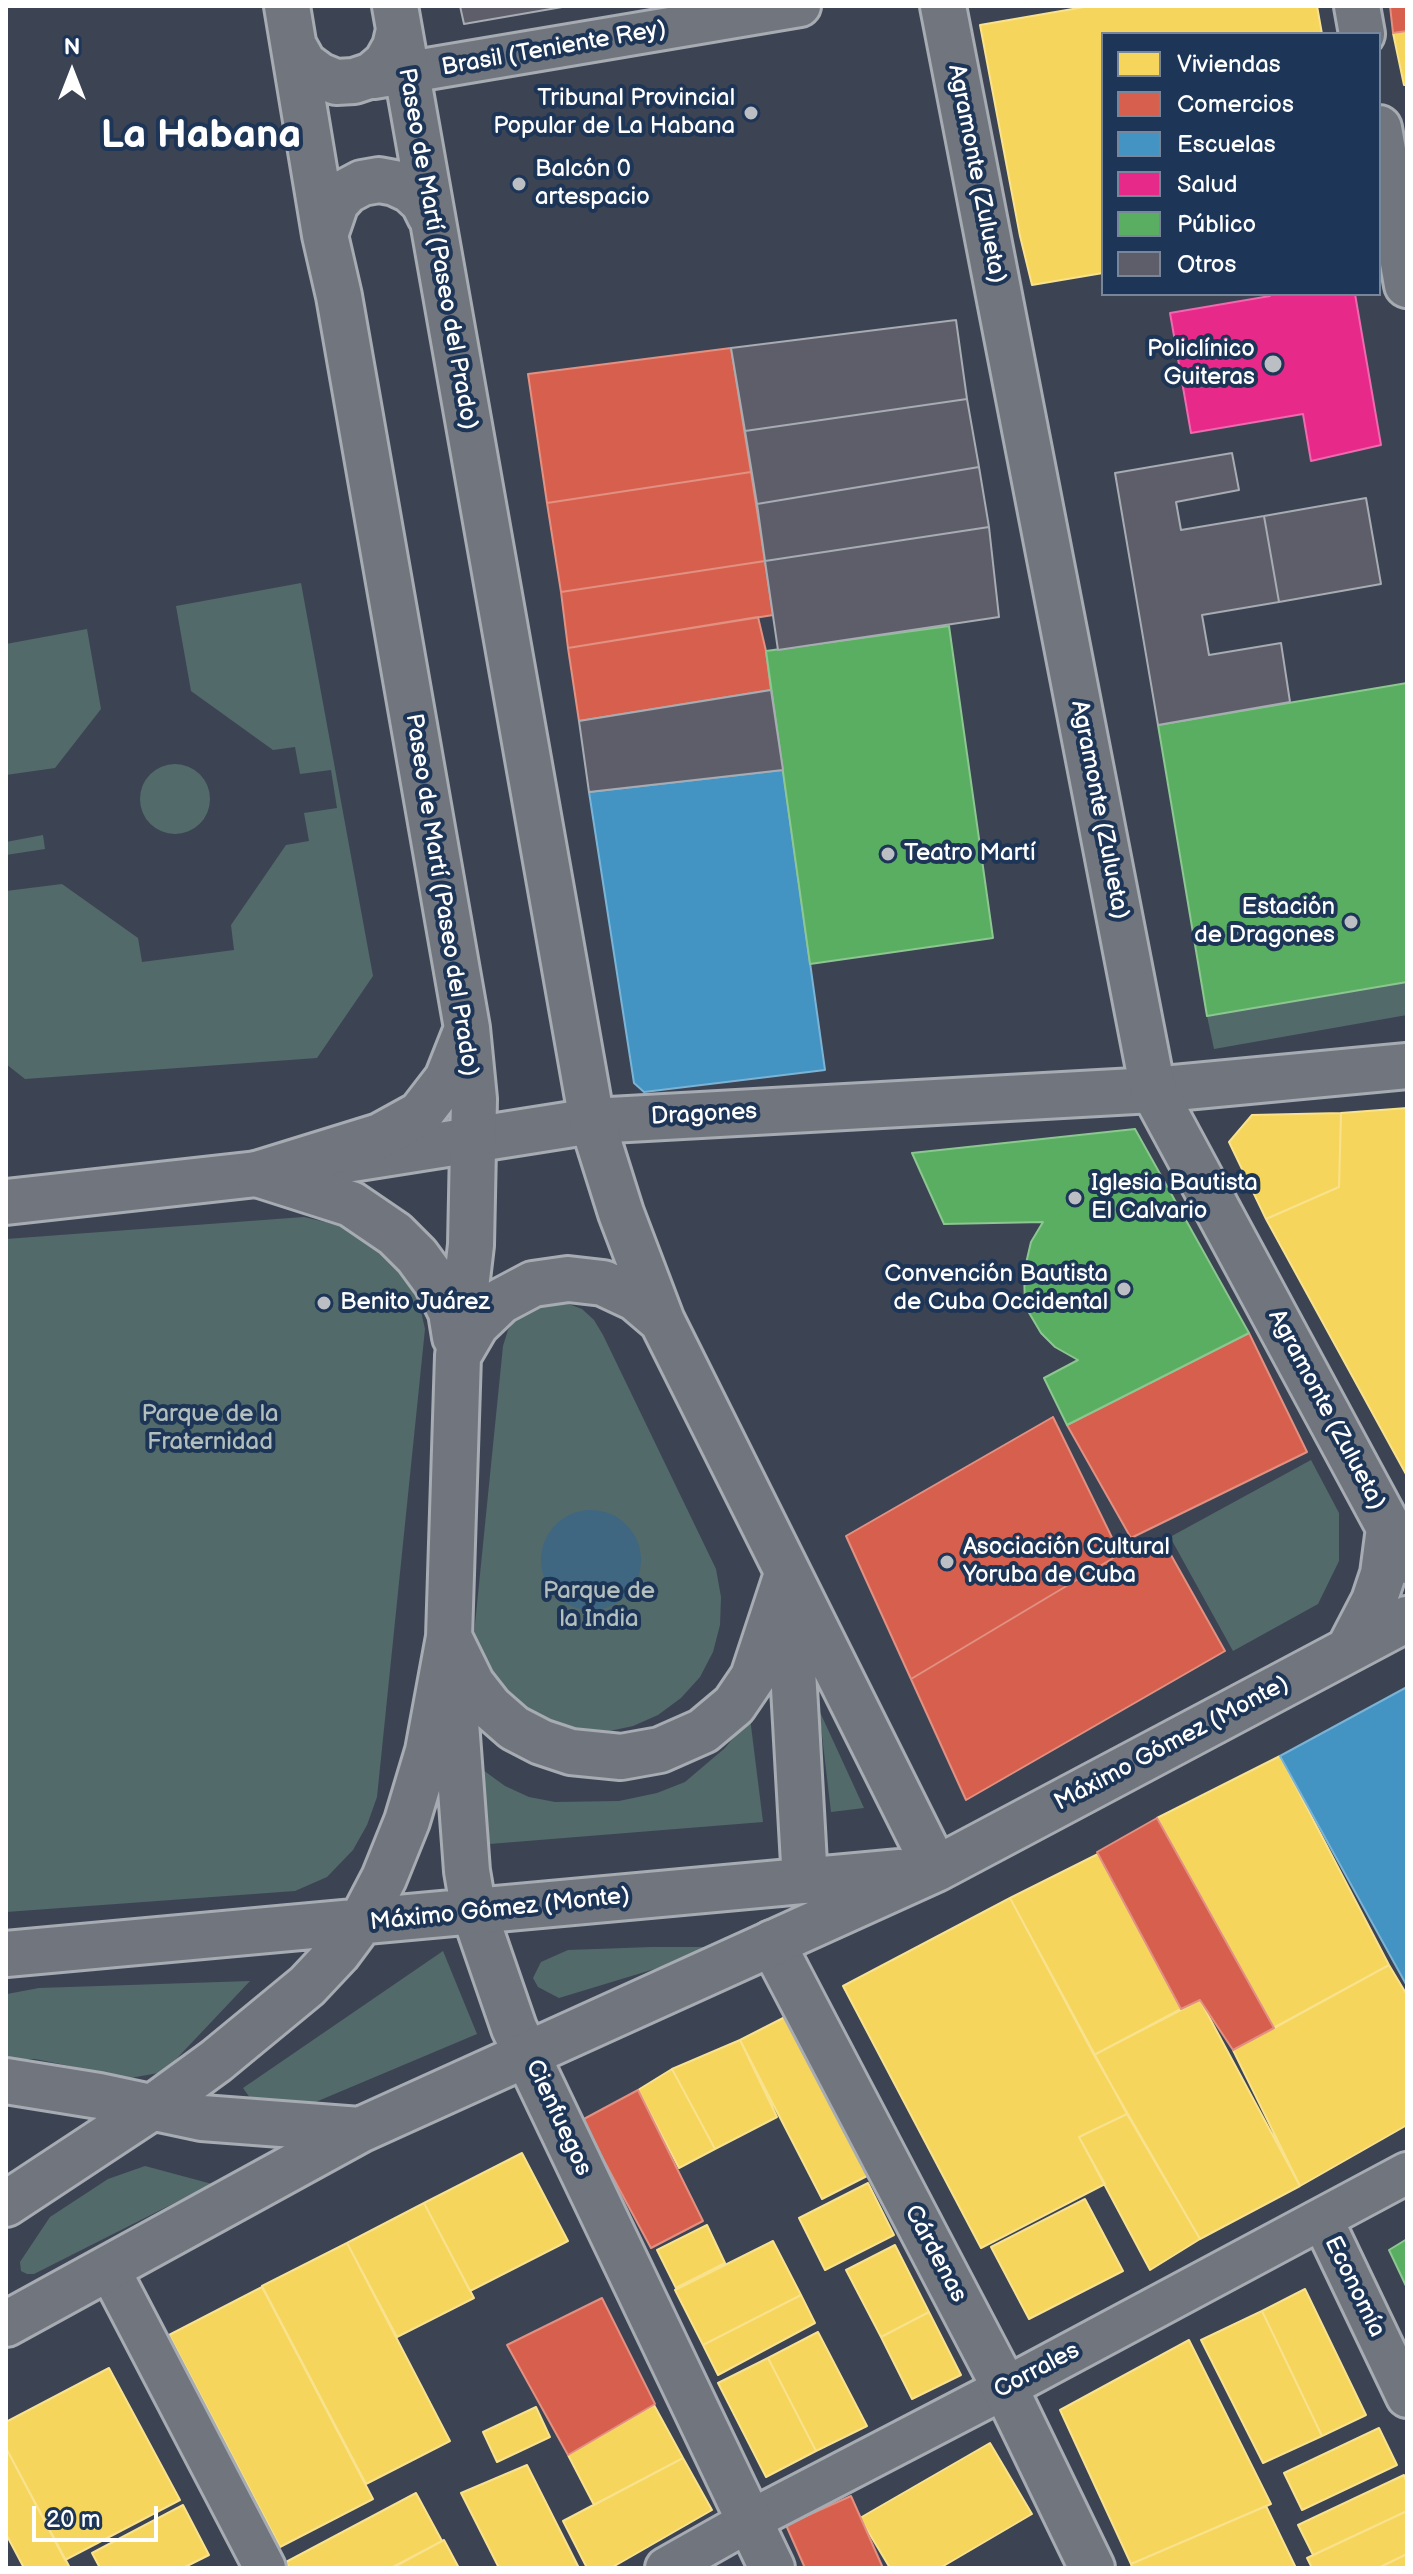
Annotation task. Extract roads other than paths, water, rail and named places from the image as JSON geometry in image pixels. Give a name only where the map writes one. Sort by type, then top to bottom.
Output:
[{"type":"main road","name":"Agramonte (Zulueta)","points":[[943,6],[1153,1090],[1398,1544]]},
{"type":"main road","points":[[1357,6],[1362,32]]},
{"type":"main road","name":"Paseo de Martí (Paseo del Prado)","points":[[397,18],[592,1121],[621,1213],[662,1321],[787,1574],[805,1881]]},
{"type":"main road","points":[[291,27],[304,64],[336,82],[354,81],[372,75],[386,63],[395,47],[397,18]]},
{"type":"main road","name":"Paseo de Martí (Paseo del Prado)","points":[[291,27],[325,235],[467,1028],[474,1099],[471,1245],[458,1356],[449,1637],[428,1751],[407,1821],[384,1878],[361,1922]]},
{"type":"main road","points":[[1381,139],[1407,285]]},
{"type":"main road","points":[[325,235],[329,219],[341,197],[362,183],[379,180],[410,190],[423,202],[430,216]]},
{"type":"main road","points":[[257,1174],[380,1136],[420,1114],[447,1079],[467,1028]]},
{"type":"main road","name":"Dragones","points":[[6,1202],[257,1174],[592,1121],[1153,1090],[1407,1066]]},
{"type":"main road","points":[[257,1174],[351,1204],[395,1234],[417,1256],[436,1282],[451,1312],[458,1356]]},
{"type":"main road","points":[[458,1356],[476,1325],[501,1301],[533,1284],[568,1279],[603,1283],[635,1298],[662,1321]]},
{"type":"main road","points":[[1349,1649],[1398,1544]]},
{"type":"main road","points":[[449,1637],[472,1684],[490,1707],[514,1728],[541,1742],[571,1752],[621,1757],[660,1750],[703,1731],[734,1705],[753,1677],[787,1574]]},
{"type":"main road","points":[[787,1574],[936,1869]]},
{"type":"main road","name":"Máximo Gómez (Monte)","points":[[6,2324],[360,2130],[936,1869],[1407,1619]]},
{"type":"main road","name":"Cienfuegos","points":[[449,1637],[467,1871],[474,1912],[514,2028],[772,2568]]},
{"type":"main road","name":"Máximo Gómez (Monte)","points":[[6,2204],[153,2107],[216,2061],[307,1986],[338,1953],[361,1922],[936,1869]]},
{"type":"main road","points":[[772,1943],[805,1881]]},
{"type":"main road","points":[[6,1954],[361,1922]]},
{"type":"main road","name":"Cárdenas","points":[[772,1943],[1005,2388],[1092,2568]]},
{"type":"main road","points":[[6,2081],[202,2118],[360,2130]]},
{"type":"street","name":"Brasil (Teniente Rey)","points":[[354,81],[800,6]]},
{"type":"street","name":"Corrales","points":[[666,2568],[1407,2173]]},
{"type":"street","name":"Economía","points":[[1322,2219],[1407,2397]]},
{"type":"street","points":[[108,2267],[265,2568]]},
{"type":"water","points":[[591,1510],[610,1514],[626,1525],[637,1541],[641,1560],[637,1579],[626,1595],[610,1606],[591,1610],[572,1606],[556,1595],[545,1579],[541,1560],[545,1541],[556,1525],[572,1514]]},
{"type":"place","name":"Tribunal Provincial Popular de La Habana","points":[[751,113]]},
{"type":"place","name":"Balcón 0 artespacio","points":[[519,184]]},
{"type":"place","name":"Policlínico Guiteras","points":[[1273,364]]},
{"type":"place","name":"Teatro Martí","points":[[888,854]]},
{"type":"place","name":"Estación de Dragones","points":[[1351,922]]},
{"type":"place","name":"Iglesia Bautista El Calvario","points":[[1075,1198]]},
{"type":"place","name":"Convención Bautista de Cuba Occidental","points":[[1124,1289]]},
{"type":"place","name":"Benito Juárez","points":[[324,1303]]},
{"type":"place","name":"Asociación Cultural Yoruba de Cuba","points":[[947,1562]]},
{"type":"district","name":"La Habana","points":[[201,137]]},
{"type":"park label","name":"Parque de la Fraternidad","points":[[210,1429]]},
{"type":"park label","name":"Parque de la India","points":[[599,1606]]}]
